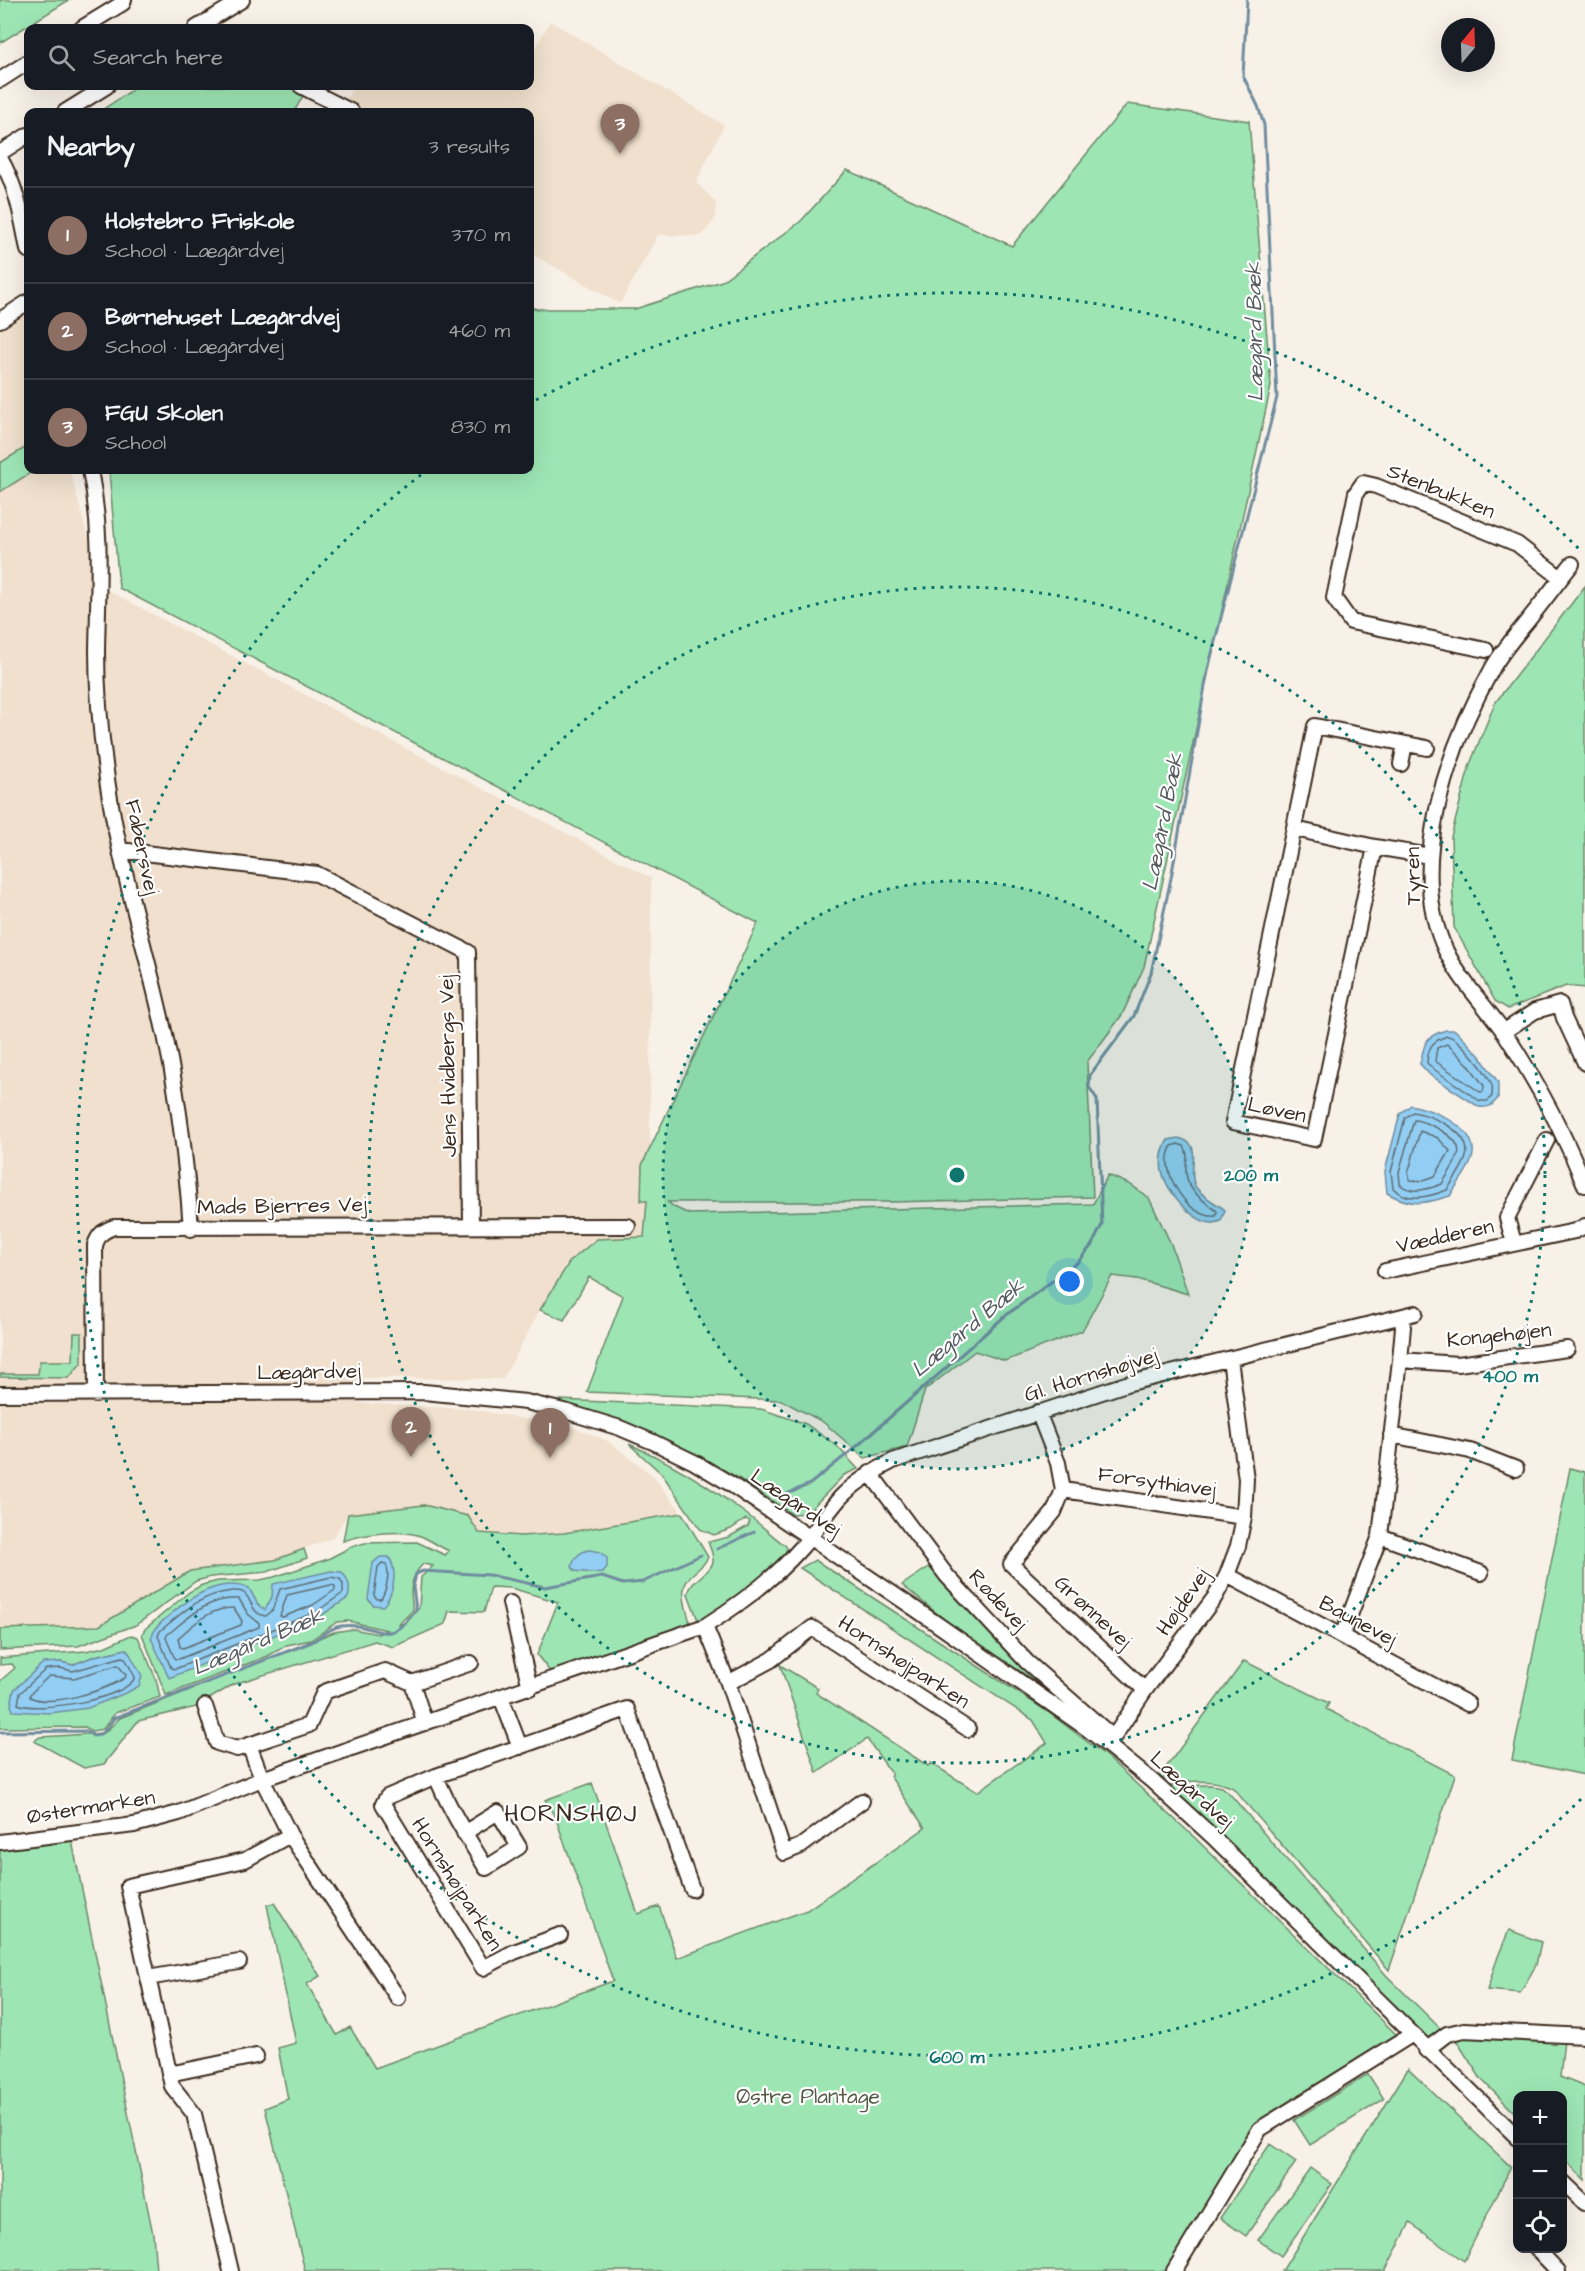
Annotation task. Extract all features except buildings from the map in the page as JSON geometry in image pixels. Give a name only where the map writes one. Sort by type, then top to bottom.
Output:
[{"type":"street","points":[[89,24],[123,3],[124,0]]},
{"type":"street","points":[[204,24],[233,2]]},
{"type":"street","points":[[0,80],[24,65]]},
{"type":"street","points":[[71,108],[101,90]]},
{"type":"street","points":[[309,90],[344,108]]},
{"type":"street","points":[[0,153],[24,138]]},
{"type":"street","points":[[0,158],[10,175],[19,200],[24,228]]},
{"type":"street","points":[[0,320],[24,305]]},
{"type":"street","name":"Fabersvej","points":[[91,474],[100,540],[99,698],[105,765],[120,850],[160,1014],[185,1149],[191,1229]]},
{"type":"street","name":"Stenbukken","points":[[1486,650],[1351,622],[1334,597],[1356,493],[1363,483],[1376,486],[1516,544],[1561,578]]},
{"type":"street","name":"Tyren","points":[[1572,564],[1494,667],[1470,712],[1447,772],[1436,817],[1430,855],[1430,889],[1444,948],[1458,974],[1503,1032],[1540,1092],[1572,1152],[1585,1185]]},
{"type":"street","name":"Løven","points":[[1375,847],[1314,1139],[1233,1122],[1315,726],[1427,748]]},
{"type":"street","points":[[1401,764],[1405,744]]},
{"type":"street","points":[[1294,829],[1375,847],[1430,855]]},
{"type":"street","name":"Jens Hvidbergs Vej","points":[[120,850],[317,874],[468,952],[471,1225]]},
{"type":"street","points":[[1503,1032],[1535,1011],[1560,1004],[1585,1063]]},
{"type":"street","name":"Vædderen","points":[[1514,1243],[1507,1218],[1547,1140]]},
{"type":"street","name":"Mads Bjerres Vej","points":[[96,1395],[95,1245],[104,1230],[114,1227],[191,1229],[471,1225],[628,1226]]},
{"type":"street","name":"Vædderen","points":[[1385,1271],[1575,1231],[1585,1226]]},
{"type":"street","name":"Gl. Hornshøjvej","points":[[809,1537],[841,1497],[870,1473],[916,1452],[1126,1384],[1415,1313]]},
{"type":"street","points":[[1342,1636],[1380,1536],[1400,1360],[1403,1327],[1401,1317]]},
{"type":"street","name":"Kongehøjen","points":[[1400,1360],[1458,1364],[1567,1349]]},
{"type":"street","name":"Højdevej","points":[[1111,1741],[1145,1690],[1215,1597],[1239,1546],[1244,1517],[1246,1479],[1230,1359]]},
{"type":"street","name":"Lægårdvej","points":[[0,1394],[424,1392],[526,1402],[568,1412],[620,1428],[694,1462],[1111,1741],[1212,1836],[1426,2050],[1513,2133]]},
{"type":"street","points":[[1038,1412],[1058,1464],[1063,1490]]},
{"type":"street","points":[[1391,1436],[1470,1451],[1516,1469]]},
{"type":"street","name":"Rødevej","points":[[870,1473],[947,1576],[1027,1662],[1111,1741]]},
{"type":"street","name":"Forsythiavej","points":[[1063,1490],[1244,1517]]},
{"type":"street","name":"Grønnevej","points":[[1063,1490],[1054,1512],[1011,1564],[1145,1690]]},
{"type":"street","points":[[1380,1536],[1481,1573]]},
{"type":"street","points":[[262,1779],[705,1626],[744,1601],[772,1578],[809,1537]]},
{"type":"street","name":"Baunevej","points":[[1227,1575],[1468,1704]]},
{"type":"street","points":[[510,1603],[530,1688]]},
{"type":"street","points":[[705,1626],[728,1683],[784,1852],[801,1846],[862,1801]]},
{"type":"street","name":"Hornshøjparken","points":[[728,1683],[771,1660],[812,1628],[968,1729]]},
{"type":"street","points":[[206,1707],[217,1743],[237,1749],[309,1725],[324,1692],[385,1671],[412,1683],[471,1664]]},
{"type":"street","points":[[412,1683],[426,1723]]},
{"type":"street","points":[[501,1697],[520,1747]]},
{"type":"street","name":"Hornshøjparken","points":[[560,1935],[514,1952],[483,1968],[383,1804],[387,1797],[436,1776],[627,1709],[692,1889]]},
{"type":"street","points":[[249,1745],[262,1779],[290,1835],[398,1998]]},
{"type":"street","name":"Hornshøjparken","points":[[436,1776],[447,1804],[464,1833]]},
{"type":"street","name":"Østermarken","points":[[0,1842],[134,1826],[179,1813],[262,1779]]},
{"type":"street","points":[[231,2271],[194,2115],[172,2086],[128,1886],[245,1860],[290,1835]]},
{"type":"street","points":[[148,1978],[239,1962]]},
{"type":"street","points":[[1426,2050],[1447,2034],[1464,2030],[1585,2036]]},
{"type":"street","points":[[1174,2271],[1260,2129],[1411,2035]]},
{"type":"street","points":[[169,2074],[256,2056]]},
{"type":"street","points":[[1567,2185],[1585,2203]]},
{"type":"street","points":[[1541,2253],[1558,2271]]},
{"type":"shaded area","points":[[550,21],[724,125],[696,182],[716,203],[715,219],[701,236],[658,235],[620,304],[534,255],[534,108],[341,108],[352,90],[534,90],[534,51]]},
{"type":"shaded area","points":[[24,309],[24,474],[71,474],[86,531],[107,590],[651,878],[650,1162],[644,1237],[597,1239],[570,1261],[540,1310],[503,1379],[360,1378],[357,1403],[470,1409],[575,1428],[608,1441],[652,1475],[682,1513],[564,1533],[521,1536],[479,1533],[424,1505],[348,1514],[332,1538],[275,1560],[190,1571],[99,1626],[0,1629],[0,325]]},
{"type":"green space","points":[[0,0],[69,0],[30,24],[24,24],[24,28],[0,43]]},
{"type":"green space","points":[[132,90],[296,90],[304,94],[296,108],[105,108]]},
{"type":"green space","points":[[1127,104],[1249,121],[1271,386],[1144,967],[1122,1015],[1087,1062],[1093,1197],[892,1202],[668,1202],[689,1214],[1093,1204],[1108,1175],[1131,1185],[1149,1198],[1171,1244],[1188,1294],[1137,1279],[1112,1276],[1082,1331],[1005,1361],[975,1351],[925,1390],[907,1447],[865,1458],[823,1422],[781,1400],[587,1392],[623,1296],[589,1277],[564,1320],[540,1310],[570,1261],[597,1239],[644,1237],[647,1201],[641,1201],[642,1165],[758,923],[119,588],[109,474],[534,474],[534,308],[635,309],[722,281],[801,221],[847,170],[1012,246]]},
{"type":"green space","points":[[24,448],[24,474],[29,474],[0,492],[0,463]]},
{"type":"green space","points":[[1585,586],[1585,988],[1566,986],[1508,1009],[1495,1001],[1454,927],[1451,837],[1470,764],[1495,703]]},
{"type":"green space","points":[[74,1333],[82,1333],[82,1362],[69,1378],[0,1377],[0,1374],[38,1374],[40,1361],[73,1361]]},
{"type":"green space","points":[[560,1400],[761,1409],[806,1424],[837,1446],[858,1469],[844,1475],[807,1513],[792,1514],[735,1476],[686,1450],[621,1422],[559,1405]]},
{"type":"green space","points":[[629,1444],[688,1474],[748,1515],[786,1546],[787,1549],[780,1560],[748,1591],[698,1620],[688,1594],[693,1584],[709,1570],[713,1562],[708,1542],[729,1537],[748,1526],[750,1521],[746,1519],[731,1529],[714,1535],[700,1529],[662,1474]]},
{"type":"green space","points":[[1570,1468],[1585,1472],[1585,1775],[1512,1760]]},
{"type":"green space","points":[[424,1505],[468,1516],[479,1533],[521,1536],[564,1533],[682,1513],[708,1557],[686,1582],[684,1589],[684,1601],[690,1623],[552,1674],[537,1655],[558,1602],[511,1588],[491,1587],[484,1612],[449,1611],[445,1624],[393,1647],[375,1641],[234,1684],[196,1707],[138,1721],[104,1764],[84,1768],[34,1741],[40,1737],[104,1733],[120,1718],[334,1632],[353,1629],[378,1634],[387,1630],[348,1621],[337,1622],[311,1640],[287,1645],[268,1656],[166,1695],[142,1634],[189,1592],[202,1585],[218,1581],[260,1580],[274,1577],[328,1559],[351,1547],[365,1543],[417,1542],[445,1555],[449,1551],[415,1534],[395,1532],[372,1534],[343,1541],[348,1514]],"holes":[[[423,1564],[433,1566],[421,1577],[419,1608],[404,1623],[398,1625],[413,1610],[411,1597],[413,1580]],[[249,1588],[263,1610],[267,1609],[272,1597],[319,1617],[155,1628]]]},
{"type":"green space","points":[[304,1549],[307,1558],[267,1572],[211,1577],[196,1581],[136,1625],[78,1646],[0,1650],[0,1629],[99,1626],[190,1571],[275,1560]]},
{"type":"green space","name":"Østre Plantage","points":[[815,1560],[1048,1712],[1106,1756],[1194,1837],[1400,2038],[1266,2117],[1171,2271],[305,2271],[265,2108],[288,2099],[278,2048],[296,2043],[267,1905],[274,1903],[320,1976],[307,1984],[337,2035],[350,2027],[375,2068],[613,1981],[555,1816],[545,1800],[592,1783],[638,1914],[659,1906],[677,1958],[807,1910],[925,1828],[890,1776],[892,1774],[867,1739],[817,1773],[780,1665],[818,1688],[816,1693],[928,1766],[931,1763],[977,1792],[1047,1743],[1033,1720],[800,1568]]},
{"type":"green space","points":[[929,1567],[1042,1686],[949,1623],[902,1585]]},
{"type":"green space","points":[[131,1635],[138,1637],[156,1679],[160,1697],[115,1713],[103,1729],[92,1731],[85,1727],[0,1728],[0,1681],[15,1668],[12,1664],[0,1665],[0,1658],[86,1651],[104,1647]],"holes":[[[127,1649],[14,1690],[61,1662],[72,1665],[95,1656]]]},
{"type":"green space","points":[[1244,1661],[1329,1703],[1326,1709],[1455,1775],[1389,1970],[1233,1788],[1213,1782],[1175,1781],[1159,1777]]},
{"type":"green space","points":[[1211,1785],[1221,1787],[1229,1793],[1387,1976],[1442,2030],[1428,2038],[1419,2034],[1206,1821],[1164,1786]]},
{"type":"green space","points":[[72,1841],[153,2234],[156,2271],[0,2271],[0,1850]]},
{"type":"green space","points":[[1509,1930],[1541,1942],[1536,1965],[1520,1993],[1487,1990]]},
{"type":"green space","points":[[1472,2035],[1564,2040],[1560,2077],[1585,2087],[1585,2180],[1567,2162],[1567,2091],[1513,2091],[1513,2111],[1481,2079],[1454,2037]]},
{"type":"green space","points":[[1408,2069],[1511,2167],[1464,2261],[1410,2223],[1385,2271],[1282,2271]]},
{"type":"green space","points":[[1368,2074],[1384,2099],[1310,2145],[1294,2120]]},
{"type":"green space","points":[[1270,2144],[1296,2162],[1246,2236],[1220,2218]]},
{"type":"green space","points":[[1310,2168],[1332,2184],[1281,2256],[1258,2240]]},
{"type":"water","points":[[1446,1030],[1455,1030],[1479,1055],[1498,1082],[1498,1098],[1490,1106],[1479,1107],[1430,1075],[1420,1064],[1429,1038]]},
{"type":"water","points":[[1411,1105],[1443,1116],[1470,1138],[1473,1148],[1472,1159],[1450,1196],[1418,1203],[1387,1193],[1385,1171],[1400,1114]]},
{"type":"water","points":[[1178,1138],[1191,1145],[1194,1157],[1192,1171],[1195,1186],[1225,1210],[1221,1221],[1212,1223],[1196,1217],[1174,1196],[1164,1179],[1161,1163],[1164,1147],[1168,1140]]},
{"type":"water","points":[[590,1550],[600,1552],[607,1558],[607,1567],[603,1572],[575,1571],[572,1567],[576,1558],[580,1553]]},
{"type":"water","points":[[380,1557],[389,1557],[394,1575],[390,1595],[383,1606],[373,1605],[368,1599],[373,1563]]},
{"type":"water","points":[[331,1571],[342,1572],[348,1581],[348,1598],[319,1617],[169,1678],[151,1638],[160,1624],[189,1600],[217,1587],[238,1585],[249,1588],[258,1605],[265,1610],[272,1597],[273,1584]]},
{"type":"water","points":[[127,1649],[142,1676],[139,1686],[128,1692],[88,1708],[50,1713],[13,1711],[11,1705],[14,1690],[43,1663],[61,1662],[72,1665],[95,1656]]},
{"type":"waterway","name":"Lægård Bæk","points":[[787,1494],[810,1484],[856,1447],[1005,1316],[1078,1262],[1092,1245],[1102,1225],[1097,1099],[1089,1087],[1090,1075],[1134,1016],[1151,973],[1171,878],[1208,669],[1277,397],[1264,125],[1258,106],[1243,76],[1247,0]]},
{"type":"waterway","name":"Lægård Bæk","points":[[717,1549],[754,1532]]},
{"type":"waterway","name":"Lægård Bæk","points":[[0,1732],[87,1731],[93,1736],[97,1735],[105,1730],[114,1718],[312,1642],[337,1627],[364,1627],[381,1632],[397,1630],[416,1610],[413,1587],[416,1574],[423,1571],[489,1575],[545,1587],[602,1577],[623,1584],[643,1582],[701,1555]]},
{"type":"place","name":"FGU Skolen","points":[[620,154]]},
{"type":"place","name":"Børnehuset Lægårdvej","points":[[411,1457]]},
{"type":"place","name":"Holstebro Friskole","points":[[550,1458]]},
{"type":"district","name":"HORNSHØJ","points":[[571,1814]]}]
